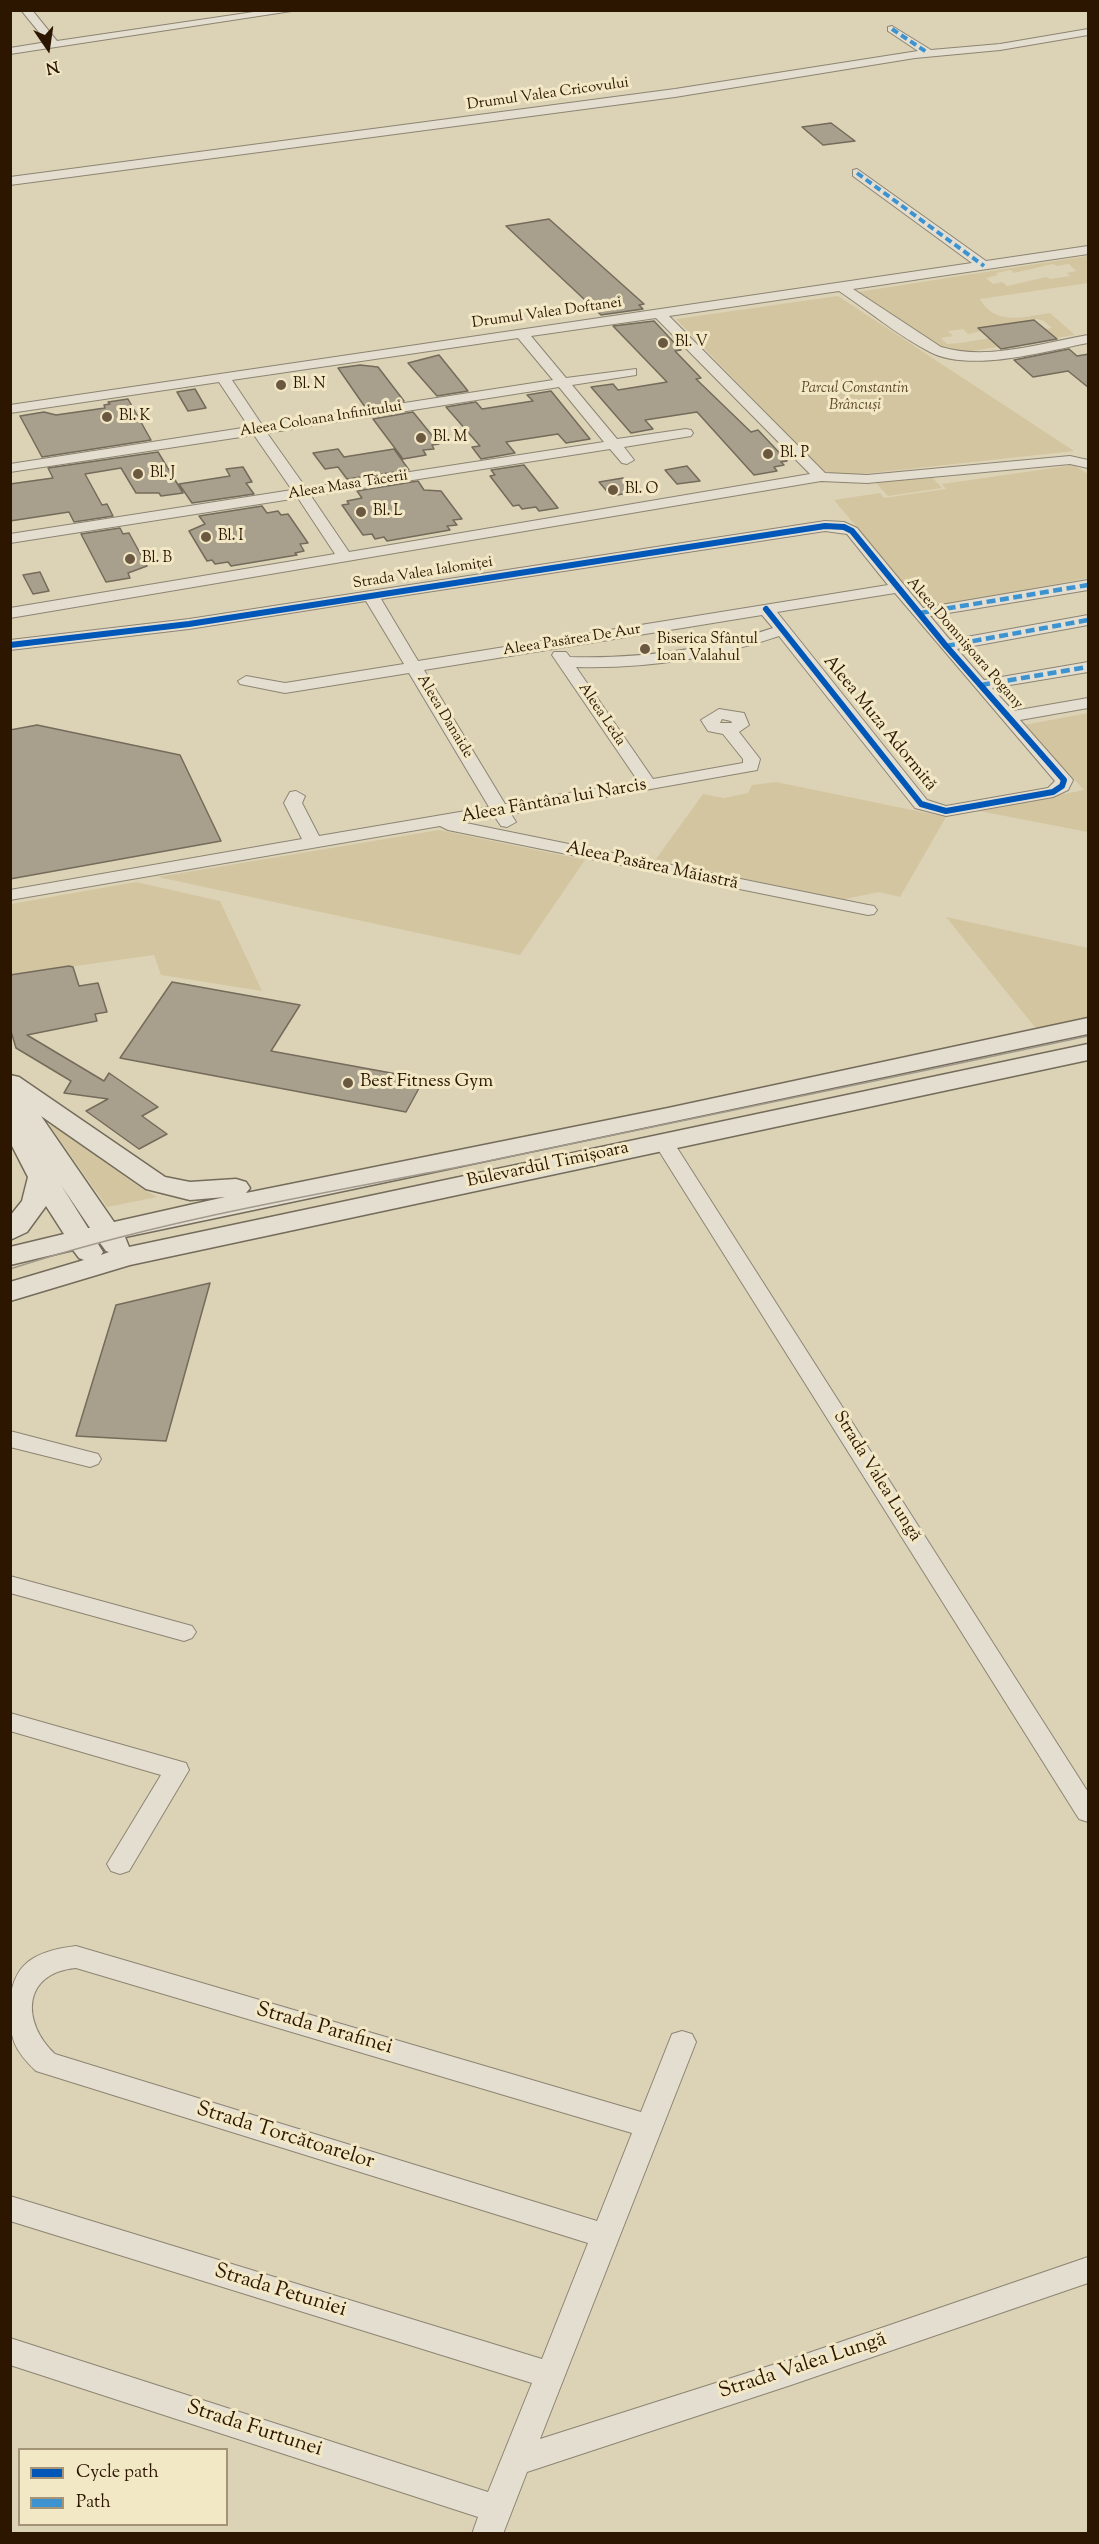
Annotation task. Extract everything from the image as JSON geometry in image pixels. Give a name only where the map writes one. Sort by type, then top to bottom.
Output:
[{"type":"main road","name":"Bulevardul Timișoara","points":[[10,1257],[93,1234],[1089,1026]]},
{"type":"main road","name":"Bulevardul Timișoara","points":[[10,1292],[97,1264],[276,1223],[1089,1052]]},
{"type":"main road","points":[[10,1083],[156,1183],[180,1190],[216,1190],[402,1169]]},
{"type":"main road","points":[[10,1091],[93,1234],[97,1264]]},
{"type":"main road","points":[[10,1114],[42,1177],[93,1234],[125,1257]]},
{"type":"main road","points":[[10,1231],[33,1209],[42,1177]]},
{"type":"main road","points":[[263,1198],[276,1223]]},
{"type":"street","points":[[26,10],[55,45]]},
{"type":"street","points":[[10,51],[55,45],[176,22],[293,10]]},
{"type":"street","points":[[892,28],[928,53]]},
{"type":"street","name":"Drumul Valea Cricovului","points":[[10,182],[694,90],[928,53],[1000,47],[1089,32]]},
{"type":"street","points":[[857,173],[984,266]]},
{"type":"street","name":"Drumul Valea Doftanei","points":[[10,409],[1089,250]]},
{"type":"street","points":[[842,287],[936,350],[951,355],[975,356],[1089,339]]},
{"type":"street","points":[[660,314],[821,477]]},
{"type":"street","points":[[522,334],[627,460]]},
{"type":"street","name":"Aleea Coloana Infinitului","points":[[10,468],[631,372]]},
{"type":"street","points":[[223,378],[345,557]]},
{"type":"street","name":"Aleea Masa Tăcerii","points":[[10,540],[686,434]]},
{"type":"street","points":[[10,613],[821,477],[858,479],[1070,460],[1089,464]]},
{"type":"street","name":"Aleea Domnișoara Pogany","points":[[838,526],[852,531],[897,588],[1064,780],[1062,786]]},
{"type":"street","name":"Strada Valea Ialomiței","points":[[10,645],[169,627],[838,526]]},
{"type":"street","points":[[920,613],[1089,585]]},
{"type":"street","name":"Aleea Pasărea De Aur","points":[[246,681],[285,688],[897,588]]},
{"type":"street","name":"Aleea Danaide","points":[[371,596],[517,839]]},
{"type":"street","name":"Aleea Muza Adormită","points":[[766,609],[921,804],[946,811],[1053,792],[1062,786]]},
{"type":"street","points":[[946,645],[1089,620]]},
{"type":"street","name":"Aleea Pasărea De Aur","points":[[565,662],[621,663],[666,659],[747,643],[783,630]]},
{"type":"street","name":"Aleea Leda","points":[[553,645],[649,785]]},
{"type":"street","points":[[981,685],[1089,667]]},
{"type":"street","points":[[1009,717],[1089,702]]},
{"type":"street","name":"Aleea Fântâna lui Narcis","points":[[10,895],[751,766],[752,759],[729,730]]},
{"type":"street","points":[[296,796],[293,803],[295,809],[313,843]]},
{"type":"street","name":"Aleea Pasărea Măiastră","points":[[436,822],[868,910]]},
{"type":"street","name":"Strada Valea Lungă","points":[[664,1143],[1089,1812]]},
{"type":"street","points":[[10,1439],[90,1459]]},
{"type":"street","points":[[10,1584],[184,1632]]},
{"type":"street","points":[[10,1722],[177,1770],[120,1864]]},
{"type":"street","name":"Strada Parafinei","points":[[12,1997],[36,1969],[52,1959],[76,1957],[649,2126]]},
{"type":"street","name":"Strada Torcătoarelor","points":[[12,1997],[11,2024],[14,2036],[23,2048],[46,2063],[605,2236]]},
{"type":"street","points":[[492,2521],[682,2042]]},
{"type":"street","name":"Strada Petuniei","points":[[10,2208],[550,2375]]},
{"type":"street","name":"Strada Valea Lungă","points":[[516,2461],[1089,2270]]},
{"type":"street","name":"Strada Furtunei","points":[[10,2351],[492,2521]]},
{"type":"green space","points":[[1087,256],[1088,283],[980,299],[986,308],[994,313],[1011,318],[1050,313],[1075,335],[965,352],[945,350],[858,292]],"holes":[[[1053,264],[1056,266],[1069,264],[1076,271],[1067,273],[1070,276],[1050,279],[1046,277],[1007,286],[1002,282],[993,284],[986,278],[998,275],[996,273],[1011,270],[1014,273]],[[1037,319],[1044,321],[1052,328],[960,343],[947,344],[941,338],[953,336],[948,331],[963,329],[968,334],[1004,324],[1007,326]]]},
{"type":"green space","name":"Parcul Constantin Brâncuși","points":[[838,296],[1074,451],[844,476],[826,474],[676,319]]},
{"type":"green space","points":[[1074,465],[1088,474],[1088,578],[925,609],[834,500],[880,493],[884,498],[946,489],[942,484]]},
{"type":"green space","points":[[930,475],[942,488],[888,496],[876,483]]},
{"type":"green space","points":[[1088,713],[1088,832],[979,811],[1084,790],[1024,725]]},
{"type":"green space","points":[[776,782],[946,817],[900,897],[879,892],[840,900],[656,859],[703,794],[724,798],[748,793],[752,785]]},
{"type":"green space","points":[[439,830],[585,860],[520,955],[158,877]]},
{"type":"green space","points":[[136,882],[220,901],[262,991],[161,975],[154,955],[11,975],[11,904]]},
{"type":"green space","points":[[946,917],[1088,948],[1088,1020],[1038,1031]]},
{"type":"green space","points":[[53,1125],[142,1189],[158,1197],[107,1207],[50,1126]]},
{"type":"building","points":[[831,123],[855,141],[823,145],[802,127]]},
{"type":"building","points":[[549,219],[644,304],[639,305],[643,309],[601,315],[506,226]]},
{"type":"building","points":[[1034,320],[1057,339],[1001,349],[978,328]]},
{"type":"building","points":[[654,321],[681,350],[675,351],[701,378],[696,379],[751,432],[758,430],[787,461],[781,462],[784,465],[774,467],[777,471],[754,475],[697,412],[645,420],[653,429],[631,433],[591,387],[613,384],[618,390],[667,382],[613,326]]},
{"type":"building","points":[[1069,349],[1077,356],[1089,354],[1089,388],[1068,371],[1033,377],[1014,360]]},
{"type":"building","points":[[439,355],[468,391],[437,396],[408,363]]},
{"type":"building","points":[[360,365],[378,367],[404,401],[365,407],[338,368]]},
{"type":"building","points":[[195,389],[206,408],[188,411],[177,392]]},
{"type":"building","points":[[551,391],[590,439],[566,443],[558,434],[506,442],[515,453],[481,459],[472,447],[480,446],[446,407],[476,402],[482,409],[533,401],[527,395]]},
{"type":"building","points":[[128,399],[151,440],[42,457],[20,416],[44,412],[56,415],[105,408],[104,405],[110,404],[108,402]]},
{"type":"building","points":[[413,412],[439,444],[432,445],[434,449],[423,450],[426,455],[403,459],[373,419]]},
{"type":"building","points":[[338,449],[344,457],[394,449],[409,470],[347,479],[338,467],[325,469],[313,453]]},
{"type":"building","points":[[158,452],[183,493],[161,496],[159,493],[136,493],[121,468],[85,474],[102,505],[107,504],[113,516],[74,522],[69,512],[10,521],[10,484],[53,478],[48,468]]},
{"type":"building","points":[[524,465],[558,508],[539,511],[536,507],[522,509],[519,505],[513,506],[490,476],[495,475],[491,470]]},
{"type":"building","points":[[687,466],[700,481],[677,484],[665,470]]},
{"type":"building","points":[[243,467],[252,482],[246,483],[254,494],[192,503],[179,484],[230,476],[226,469]]},
{"type":"building","points":[[623,478],[635,492],[611,496],[599,482]]},
{"type":"building","name":"Bl. L","points":[[418,481],[424,490],[441,491],[462,519],[453,520],[457,525],[447,526],[450,530],[387,541],[384,537],[375,539],[372,534],[363,535],[342,505],[349,504],[347,501],[362,498],[357,491]]},
{"type":"building","name":"Bl. I","points":[[262,506],[267,513],[278,511],[281,515],[288,514],[308,543],[300,544],[304,551],[295,553],[297,555],[231,566],[228,562],[215,564],[212,560],[207,561],[189,531],[205,524],[199,516]]},
{"type":"building","points":[[120,528],[123,534],[129,533],[147,566],[128,573],[130,578],[106,582],[81,534]]},
{"type":"building","points":[[40,572],[49,591],[33,594],[23,575]]},
{"type":"building","points":[[37,725],[180,755],[221,841],[10,879],[10,730]]},
{"type":"building","points":[[73,967],[79,986],[98,983],[107,1012],[95,1014],[97,1021],[27,1035],[104,1081],[109,1073],[158,1107],[142,1116],[167,1134],[139,1149],[86,1111],[108,1099],[64,1093],[71,1081],[16,1048],[10,1028],[10,975]]},
{"type":"building","points":[[172,982],[300,1005],[271,1051],[424,1079],[406,1112],[120,1058]]},
{"type":"building","points":[[210,1283],[166,1441],[76,1436],[116,1305]]},
{"type":"tram line","points":[[10,1269],[123,1236],[181,1222],[469,1165],[1088,1036]]},
{"type":"marked path","points":[[892,29],[928,53]]},
{"type":"marked path","points":[[857,173],[984,266]]},
{"type":"marked path","points":[[920,613],[1088,585]]},
{"type":"marked path","points":[[946,646],[1088,620]]},
{"type":"marked path","points":[[981,685],[1088,667]]},
{"type":"cycle path","points":[[10,645],[189,624],[825,526],[844,527],[852,531],[946,646],[1064,780],[1062,786],[1053,792],[946,811],[921,804],[766,609]]},
{"type":"place","name":"Bl. V","points":[[663,343]]},
{"type":"place","name":"Bl. N","points":[[281,385]]},
{"type":"place","name":"Bl. K","points":[[107,417]]},
{"type":"place","name":"Bl. M","points":[[421,438]]},
{"type":"place","name":"Bl. P","points":[[768,454]]},
{"type":"place","name":"Bl. J","points":[[138,474]]},
{"type":"place","name":"Bl. O","points":[[613,490]]},
{"type":"place","name":"Bl. L","points":[[361,512]]},
{"type":"place","name":"Bl. I","points":[[206,537]]},
{"type":"place","name":"Bl. B","points":[[130,559]]},
{"type":"place","name":"Biserica Sfântul Ioan Valahul","points":[[645,649]]},
{"type":"place","name":"Best Fitness Gym","points":[[348,1083]]}]
